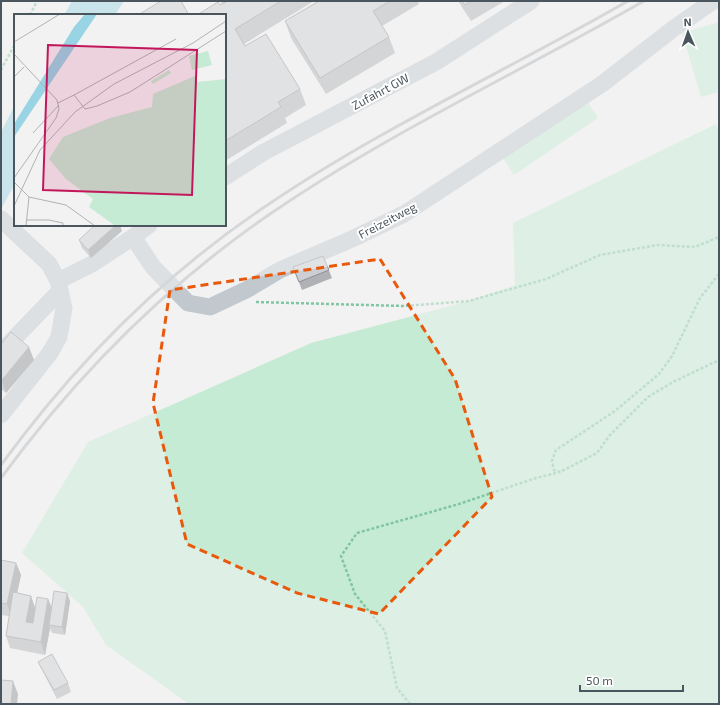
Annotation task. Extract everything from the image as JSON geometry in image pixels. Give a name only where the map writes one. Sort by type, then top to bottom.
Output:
[{"type":"street","name":"Zufahrt GW","points":[[226,176],[264,152],[436,62],[531,1]]},
{"type":"street","name":"Freizeitweg","points":[[133,237],[153,267],[188,303],[210,307],[248,289],[280,270],[352,239],[404,214],[602,84],[673,29],[713,1]]},
{"type":"street","points":[[1,415],[50,353],[59,337],[64,308],[59,286],[49,264],[7,225]]},
{"type":"street","points":[[1,352],[59,286],[149,226]]},
{"type":"path","points":[[30,14],[37,1]]},
{"type":"path","points":[[1,70],[14,46]]},
{"type":"path","points":[[249,302],[404,306],[469,301],[546,279],[600,255],[658,245],[695,247],[719,238]]},
{"type":"path","points":[[560,472],[554,470],[552,461],[556,450],[615,412],[660,374],[672,356],[700,298],[719,274]]},
{"type":"path","points":[[410,704],[397,688],[386,631],[355,594],[341,556],[357,533],[459,504],[536,478],[560,472],[597,453],[610,435],[648,397],[673,382],[719,360]]},
{"type":"highlighted area","points":[[380,259],[455,379],[492,497],[379,614],[297,593],[187,544],[153,403],[170,290]]},
{"type":"green space","points":[[719,22],[719,92],[701,97],[682,33]]},
{"type":"green space","points":[[587,101],[598,118],[514,175],[503,158]]},
{"type":"green space","points":[[716,124],[719,132],[719,704],[189,704],[106,645],[83,607],[22,553],[88,442],[311,343],[469,301],[515,285],[513,223]]},
{"type":"water","points":[[72,1],[124,1],[116,14],[65,14]]},
{"type":"water","points":[[14,107],[14,186],[1,209],[1,132]]},
{"type":"building","points":[[161,1],[181,1],[188,14],[140,14]]},
{"type":"building","points":[[225,1],[281,1],[235,29],[245,46],[266,34],[300,89],[278,102],[281,107],[226,140],[226,14],[199,14],[218,2],[220,5],[226,2]]},
{"type":"building","points":[[319,1],[390,1],[373,11],[389,37],[320,78],[285,21]]},
{"type":"building","points":[[462,1],[471,1],[465,5]]},
{"type":"building","points":[[94,226],[115,226],[88,250],[79,240]]},
{"type":"building","points":[[323,256],[329,270],[299,282],[293,267]]},
{"type":"building","points":[[11,332],[29,347],[1,380],[1,344]]},
{"type":"building","points":[[1,560],[16,563],[7,604],[1,603]]},
{"type":"building","points":[[54,591],[67,593],[62,627],[49,625]]},
{"type":"building","points":[[13,592],[31,596],[26,622],[33,623],[37,597],[48,599],[41,642],[6,636]]},
{"type":"building","points":[[52,654],[68,683],[54,690],[38,662]]},
{"type":"building","points":[[1,680],[13,681],[11,704],[1,704]]},
{"type":"railway","points":[[1,465],[59,392],[122,324],[156,292],[228,233],[266,206],[354,151],[628,1]]},
{"type":"railway","points":[[1,478],[60,404],[124,335],[194,271],[231,242],[270,214],[315,185],[407,130],[644,1]]}]
